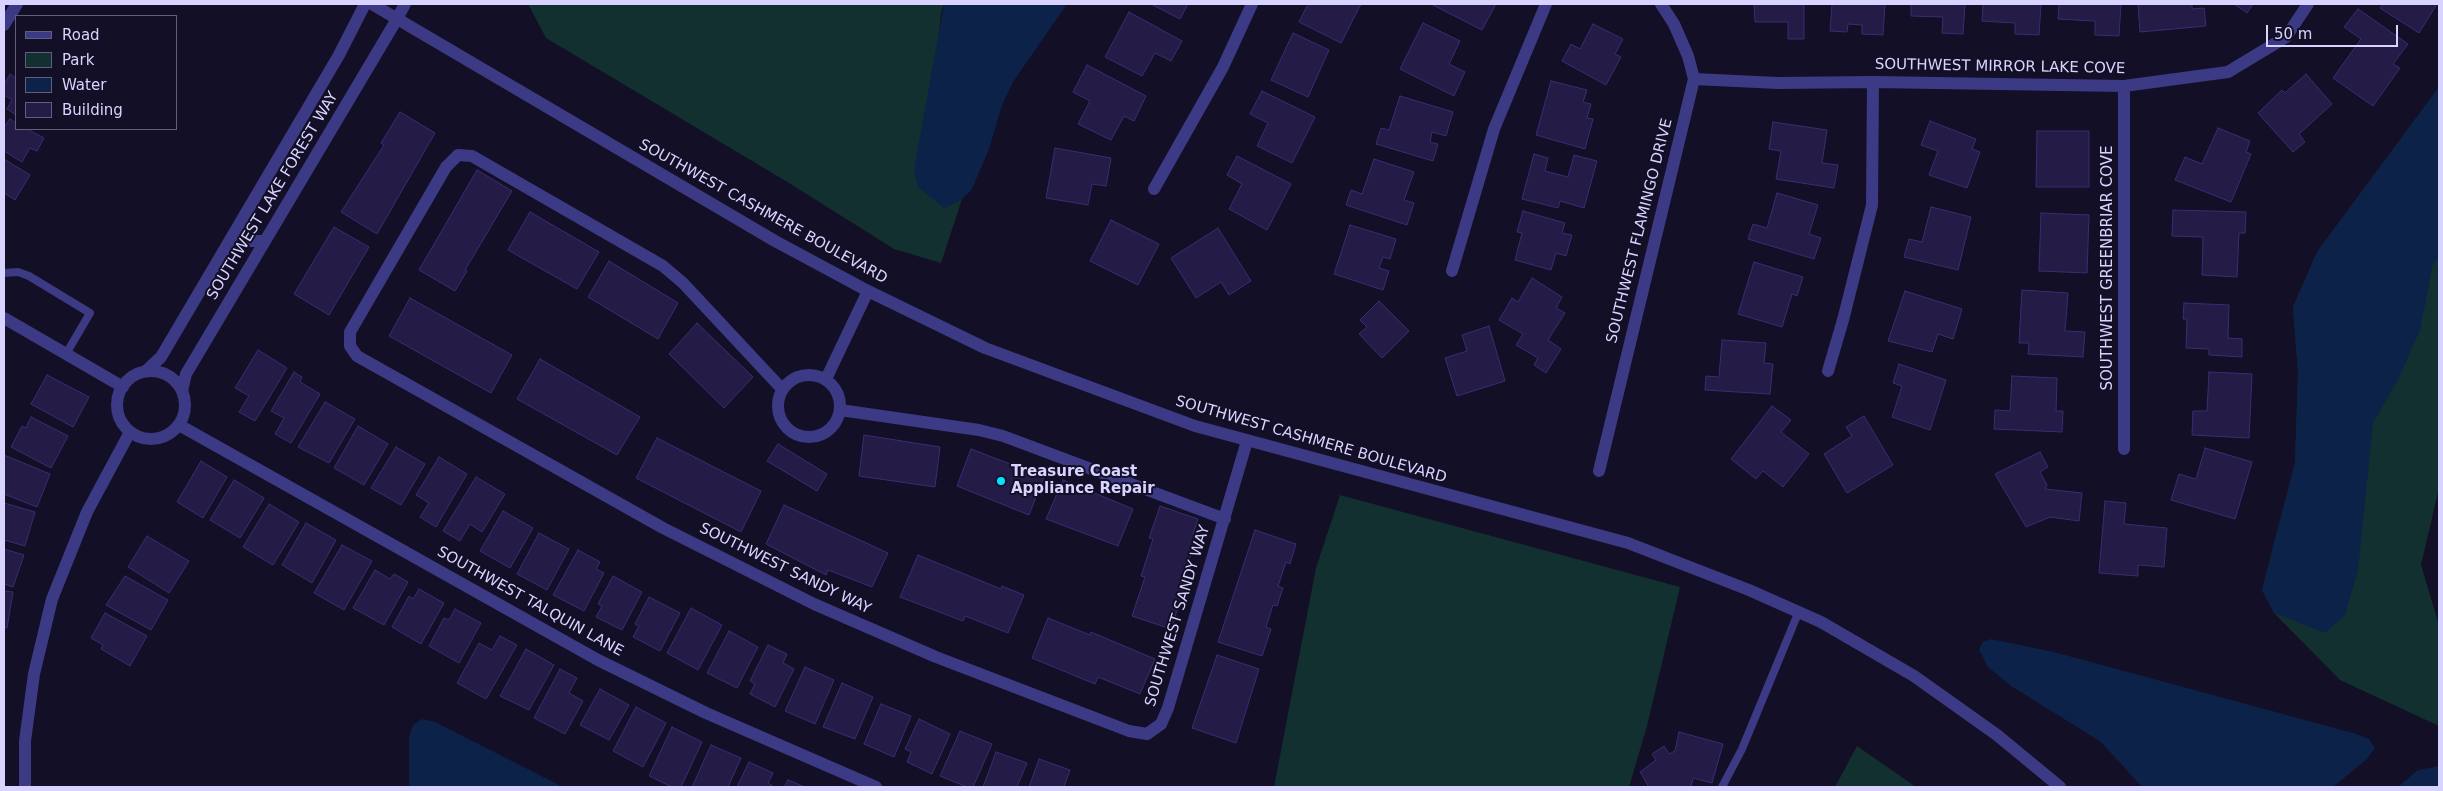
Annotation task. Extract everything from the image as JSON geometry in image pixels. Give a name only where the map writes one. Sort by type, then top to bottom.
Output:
[{"type":"street","points":[[4,25],[18,4]]},
{"type":"street","name":"SOUTHWEST LAKE FOREST WAY","points":[[146,371],[161,357],[339,54],[365,4]]},
{"type":"street","name":"SOUTHWEST CASHMERE BOULEVARD","points":[[372,4],[775,241],[868,291],[985,348],[1195,426],[1247,442],[1628,543],[1798,611],[1821,622],[1914,676],[1997,735],[2060,787]]},
{"type":"street","name":"SOUTHWEST LAKE FOREST WAY","points":[[182,391],[186,374],[405,4]]},
{"type":"street","points":[[1154,188],[1223,67],[1252,4]]},
{"type":"street","points":[[1452,271],[1494,129],[1546,4]]},
{"type":"street","name":"SOUTHWEST FLAMINGO DRIVE","points":[[1599,471],[1694,79],[1688,56],[1674,24],[1661,4]]},
{"type":"street","name":"SOUTHWEST MIRROR LAKE COVE","points":[[1694,79],[1778,83],[1872,82],[2124,86],[2228,72],[2286,37],[2308,4]]},
{"type":"street","points":[[1828,371],[1843,320],[1872,204],[1872,82]]},
{"type":"street","name":"SOUTHWEST GREENBRIAR COVE","points":[[2124,86],[2124,449]]},
{"type":"street","name":"SOUTHWEST SANDY WAY","points":[[782,389],[684,283],[663,266],[472,156],[458,156],[446,167],[350,332],[350,346],[358,356],[663,528],[814,604],[946,660],[1129,730],[1147,734],[1161,724],[1168,708],[1247,442]]},
{"type":"street","points":[[235,231],[247,241],[265,241]]},
{"type":"street","points":[[826,379],[868,291]]},
{"type":"street","points":[[4,318],[123,387]]},
{"type":"street","points":[[146,371],[166,374],[176,381],[186,403],[179,425],[170,434],[160,439],[140,438],[130,432],[119,417],[117,405],[123,387],[135,375],[146,371]]},
{"type":"street","points":[[804,375],[816,375],[826,379],[839,396],[840,410],[836,422],[828,431],[818,436],[798,436],[784,425],[780,418],[777,407],[782,389],[794,378],[804,375]]},
{"type":"street","points":[[840,410],[979,430],[1003,436],[1225,519]]},
{"type":"street","name":"SOUTHWEST TALQUIN LANE","points":[[179,425],[598,660],[706,713],[876,787]]},
{"type":"street","points":[[26,787],[26,741],[34,674],[52,600],[86,512],[130,432]]},
{"type":"lane","points":[[4,273],[18,272],[29,276],[90,313],[66,354]]},
{"type":"lane","points":[[1722,787],[1742,749],[1798,611]]},
{"type":"green space","points":[[528,4],[944,4],[941,13],[939,35],[944,208],[962,199],[941,263],[894,249],[789,183],[546,38]]},
{"type":"green space","points":[[2439,87],[2439,488],[2421,565],[2439,625],[2439,726],[2340,680],[2274,613],[2262,590],[2295,463],[2298,372],[2293,307],[2317,252]]},
{"type":"green space","points":[[1340,495],[1680,587],[1647,726],[1629,787],[1274,787],[1316,568]]},
{"type":"green space","points":[[1857,746],[1916,787],[1835,787]]},
{"type":"water","points":[[944,4],[1067,4],[1013,82],[1002,105],[989,149],[972,189],[962,199],[944,208],[918,187],[914,170]]},
{"type":"water","points":[[2439,87],[2439,258],[2433,264],[2420,330],[2399,378],[2373,423],[2358,570],[2345,615],[2325,633],[2274,613],[2262,590],[2295,463],[2298,372],[2293,307],[2317,252]]},
{"type":"water","points":[[1991,639],[2054,652],[2353,733],[2369,739],[2375,748],[2366,760],[2333,787],[2142,787],[2101,742],[2011,686],[1988,667],[1979,650],[1983,642]]},
{"type":"water","points":[[422,719],[435,722],[563,787],[409,787],[409,737],[413,725]]},
{"type":"water","points":[[2439,766],[2439,787],[2398,787],[2418,770]]},
{"type":"building","points":[[1151,4],[1188,4],[1180,19]]},
{"type":"building","points":[[1308,4],[1361,4],[1341,43],[1299,22]]},
{"type":"building","points":[[1431,4],[1496,4],[1482,30]]},
{"type":"building","points":[[1754,4],[1804,4],[1804,39],[1788,39],[1788,22],[1755,22]]},
{"type":"building","points":[[1832,4],[1885,4],[1883,35],[1862,34],[1862,25],[1848,24],[1847,32],[1830,31]]},
{"type":"building","points":[[1911,4],[1965,4],[1963,34],[1942,33],[1943,17],[1911,16]]},
{"type":"building","points":[[1983,4],[2041,4],[2039,35],[2015,34],[2015,23],[1982,21]]},
{"type":"building","points":[[2059,4],[2121,4],[2119,36],[2095,35],[2095,21],[2058,19]]},
{"type":"building","points":[[2138,4],[2192,4],[2192,9],[2204,8],[2206,26],[2140,32]]},
{"type":"building","points":[[2234,4],[2253,4],[2247,13]]},
{"type":"building","points":[[2383,4],[2437,4],[2419,33],[2380,8]]},
{"type":"building","points":[[2358,9],[2408,44],[2393,64],[2400,68],[2373,106],[2333,78],[2361,39],[2344,27]]},
{"type":"building","points":[[1129,12],[1182,41],[1171,61],[1155,53],[1142,76],[1105,57]]},
{"type":"building","points":[[1423,23],[1460,41],[1449,64],[1465,72],[1454,96],[1400,69]]},
{"type":"building","points":[[1593,24],[1623,39],[1615,54],[1621,57],[1606,85],[1562,61],[1571,44],[1580,49]]},
{"type":"building","points":[[1293,33],[1329,50],[1308,97],[1271,80]]},
{"type":"building","points":[[1087,65],[1146,96],[1134,121],[1124,116],[1111,140],[1078,124],[1090,101],[1073,92]]},
{"type":"building","points":[[10,74],[15,77],[15,114],[7,109],[12,100],[4,95],[4,85]]},
{"type":"building","points":[[2306,74],[2332,104],[2299,134],[2305,142],[2293,152],[2258,113],[2282,90],[2285,93]]},
{"type":"building","points":[[1551,81],[1587,90],[1583,102],[1591,104],[1587,118],[1593,119],[1585,149],[1536,135]]},
{"type":"building","points":[[1262,91],[1315,117],[1292,163],[1257,146],[1268,123],[1250,114]]},
{"type":"building","points":[[1400,96],[1453,112],[1446,136],[1432,132],[1430,142],[1438,144],[1433,161],[1376,144],[1381,128],[1389,130]]},
{"type":"building","points":[[400,112],[435,133],[377,234],[341,212],[384,145],[381,143]]},
{"type":"building","points":[[10,119],[15,122],[15,130],[29,130],[44,138],[37,151],[30,148],[22,162],[4,151],[4,127]]},
{"type":"building","points":[[1930,121],[1976,139],[1972,149],[1980,152],[1967,188],[1929,175],[1938,151],[1921,145]]},
{"type":"building","points":[[1773,122],[1827,130],[1822,163],[1838,165],[1834,188],[1776,179],[1781,151],[1769,149]]},
{"type":"building","points":[[2218,128],[2250,141],[2246,152],[2251,154],[2231,202],[2175,180],[2185,157],[2202,164]]},
{"type":"building","points":[[2037,131],[2089,131],[2089,187],[2036,187]]},
{"type":"building","points":[[1055,148],[1111,158],[1106,186],[1092,184],[1088,205],[1046,198]]},
{"type":"building","points":[[1534,154],[1548,158],[1545,171],[1568,177],[1574,155],[1597,161],[1584,208],[1560,201],[1558,208],[1522,199]]},
{"type":"building","points":[[1237,156],[1291,184],[1267,230],[1229,209],[1242,184],[1227,175]]},
{"type":"building","points":[[4,159],[30,175],[15,200],[4,193]]},
{"type":"building","points":[[1374,159],[1414,172],[1404,200],[1414,203],[1407,225],[1346,205],[1351,190],[1362,194]]},
{"type":"building","points":[[477,170],[512,191],[465,270],[467,271],[455,291],[419,270]]},
{"type":"building","points":[[1777,193],[1818,205],[1809,234],[1821,238],[1814,259],[1748,239],[1753,224],[1767,228]]},
{"type":"building","points":[[1931,207],[1971,217],[1958,270],[1904,257],[1909,239],[1922,242]]},
{"type":"building","points":[[2173,210],[2246,212],[2245,233],[2239,233],[2237,277],[2202,275],[2203,237],[2172,236]]},
{"type":"building","points":[[1523,211],[1565,223],[1562,233],[1572,235],[1566,256],[1556,253],[1551,270],[1515,260],[1522,233],[1517,232]]},
{"type":"building","points":[[530,212],[599,252],[577,289],[508,250]]},
{"type":"building","points":[[2041,213],[2089,215],[2087,273],[2039,271]]},
{"type":"building","points":[[1111,220],[1159,244],[1138,285],[1090,261]]},
{"type":"building","points":[[1350,225],[1396,239],[1390,259],[1383,257],[1379,268],[1389,271],[1383,290],[1334,274]]},
{"type":"building","points":[[334,227],[369,247],[329,315],[294,294]]},
{"type":"building","points":[[1218,228],[1251,281],[1229,295],[1221,282],[1196,298],[1171,258]]},
{"type":"building","points":[[609,261],[678,303],[658,339],[588,297]]},
{"type":"building","points":[[1754,262],[1803,277],[1797,296],[1792,294],[1782,327],[1738,314]]},
{"type":"building","points":[[1532,278],[1562,297],[1556,308],[1565,313],[1548,340],[1561,349],[1546,373],[1534,365],[1538,358],[1516,345],[1523,334],[1499,320],[1512,298],[1518,302]]},
{"type":"building","points":[[2022,290],[2068,293],[2065,331],[2085,332],[2083,357],[2028,354],[2029,343],[2019,343]]},
{"type":"building","points":[[1905,291],[1962,309],[1953,339],[1938,334],[1932,352],[1888,341]]},
{"type":"building","points":[[410,298],[512,355],[491,393],[389,336]]},
{"type":"building","points":[[1379,301],[1409,331],[1382,358],[1359,334],[1367,327],[1360,320]]},
{"type":"building","points":[[2184,303],[2229,305],[2228,338],[2242,339],[2242,357],[2209,355],[2209,349],[2186,348],[2187,319],[2183,319]]},
{"type":"building","points":[[697,323],[753,377],[724,408],[669,354]]},
{"type":"building","points":[[1489,326],[1505,381],[1457,396],[1445,358],[1467,351],[1462,335]]},
{"type":"building","points":[[1722,340],[1766,343],[1764,363],[1773,364],[1770,394],[1705,390],[1706,376],[1719,377]]},
{"type":"building","points":[[258,350],[287,368],[255,421],[239,412],[249,396],[235,388]]},
{"type":"building","points":[[540,359],[640,417],[617,455],[517,399]]},
{"type":"building","points":[[1899,364],[1946,380],[1930,430],[1892,417],[1902,386],[1893,383]]},
{"type":"building","points":[[294,372],[302,377],[300,382],[320,394],[291,443],[275,434],[284,418],[271,411]]},
{"type":"building","points":[[2209,372],[2252,374],[2249,438],[2192,435],[2193,411],[2207,411]]},
{"type":"building","points":[[47,375],[89,397],[73,427],[31,404]]},
{"type":"building","points":[[2012,376],[2057,378],[2056,411],[2063,411],[2062,432],[1994,429],[1995,410],[2010,411]]},
{"type":"building","points":[[325,402],[355,419],[329,463],[298,447]]},
{"type":"building","points":[[1772,406],[1791,420],[1781,432],[1809,454],[1783,487],[1763,471],[1756,479],[1731,459]]},
{"type":"building","points":[[1864,416],[1893,465],[1847,493],[1824,454],[1852,436],[1846,427]]},
{"type":"building","points":[[31,417],[68,436],[51,468],[11,447],[22,426],[26,428]]},
{"type":"building","points":[[358,426],[388,444],[364,485],[334,468]]},
{"type":"building","points":[[864,435],[940,447],[935,487],[859,476]]},
{"type":"building","points":[[657,438],[761,491],[741,532],[636,478]]},
{"type":"building","points":[[778,444],[827,474],[817,491],[767,461]]},
{"type":"building","points":[[396,447],[425,464],[401,505],[371,488]]},
{"type":"building","points":[[2205,448],[2252,462],[2235,519],[2171,500],[2179,474],[2196,479]]},
{"type":"building","name":"Treasure Coast Appliance Repair","points":[[971,449],[1044,477],[1029,515],[957,486]]},
{"type":"building","points":[[2040,452],[2048,467],[2040,472],[2047,485],[2045,489],[2082,493],[2079,521],[2050,517],[2026,527],[1995,474]]},
{"type":"building","points":[[4,455],[50,474],[37,507],[4,494]]},
{"type":"building","points":[[439,457],[467,474],[436,527],[420,517],[429,503],[416,495]]},
{"type":"building","points":[[201,461],[227,477],[203,518],[177,502]]},
{"type":"building","points":[[476,477],[505,494],[482,532],[470,524],[460,541],[443,531]]},
{"type":"building","points":[[234,480],[264,498],[240,538],[210,520]]},
{"type":"building","points":[[1063,480],[1133,509],[1118,546],[1046,519]]},
{"type":"building","points":[[2105,501],[2126,503],[2124,524],[2167,528],[2164,567],[2138,565],[2138,576],[2099,573]]},
{"type":"building","points":[[4,503],[35,512],[25,546],[4,540]]},
{"type":"building","points":[[269,504],[299,522],[273,565],[243,547]]},
{"type":"building","points":[[784,505],[888,553],[872,587],[828,570],[826,575],[766,544]]},
{"type":"building","points":[[1160,506],[1198,519],[1193,534],[1197,536],[1181,585],[1185,586],[1171,629],[1132,616],[1145,577],[1141,576],[1153,539],[1149,538]]},
{"type":"building","points":[[503,511],[533,528],[510,568],[480,551]]},
{"type":"building","points":[[306,523],[336,540],[312,583],[282,565]]},
{"type":"building","points":[[1255,530],[1296,544],[1290,564],[1286,562],[1278,586],[1283,588],[1277,606],[1273,605],[1266,627],[1271,629],[1262,656],[1218,642]]},
{"type":"building","points":[[539,533],[569,549],[547,590],[517,574]]},
{"type":"building","points":[[147,536],[189,561],[169,593],[128,567]]},
{"type":"building","points":[[342,545],[372,561],[344,610],[314,593]]},
{"type":"building","points":[[4,549],[24,555],[13,587],[4,584]]},
{"type":"building","points":[[578,550],[600,562],[596,569],[604,573],[584,611],[553,595]]},
{"type":"building","points":[[918,555],[1001,589],[1002,586],[1024,595],[1008,633],[965,616],[963,621],[900,597]]},
{"type":"building","points":[[375,570],[390,579],[394,574],[408,582],[384,625],[353,608]]},
{"type":"building","points":[[125,576],[168,600],[151,630],[106,605]]},
{"type":"building","points":[[613,576],[642,592],[622,630],[596,617],[602,606],[598,604]]},
{"type":"building","points":[[419,589],[444,603],[421,644],[392,627],[409,596],[413,599]]},
{"type":"building","points":[[4,591],[13,592],[7,628],[4,627]]},
{"type":"building","points":[[649,597],[680,613],[660,651],[633,637],[639,626],[635,624]]},
{"type":"building","points":[[691,608],[722,625],[698,670],[667,653]]},
{"type":"building","points":[[455,609],[481,623],[459,663],[429,646],[444,618],[449,620]]},
{"type":"building","points":[[105,613],[147,636],[130,666],[101,649],[103,645],[91,638]]},
{"type":"building","points":[[1048,618],[1090,635],[1091,632],[1155,659],[1140,694],[1098,677],[1095,684],[1032,658]]},
{"type":"building","points":[[729,631],[758,647],[737,688],[707,673]]},
{"type":"building","points":[[500,636],[517,645],[486,699],[457,683],[479,643],[492,650]]},
{"type":"building","points":[[768,645],[787,654],[783,663],[794,669],[775,707],[750,694],[755,684],[750,681]]},
{"type":"building","points":[[526,649],[554,665],[529,710],[500,696]]},
{"type":"building","points":[[1217,655],[1259,669],[1236,743],[1192,728]]},
{"type":"building","points":[[805,667],[834,680],[815,724],[785,711]]},
{"type":"building","points":[[560,669],[577,678],[569,693],[583,701],[565,734],[534,718]]},
{"type":"building","points":[[842,683],[873,697],[855,739],[823,727]]},
{"type":"building","points":[[600,689],[629,705],[609,740],[580,725]]},
{"type":"building","points":[[881,704],[911,716],[894,757],[864,744]]},
{"type":"building","points":[[636,707],[666,723],[643,767],[613,751]]},
{"type":"building","points":[[919,719],[950,734],[932,774],[907,762],[911,752],[905,749]]},
{"type":"building","points":[[672,727],[702,742],[681,787],[672,787],[649,776]]},
{"type":"building","points":[[960,731],[992,744],[973,787],[967,787],[940,776]]},
{"type":"building","points":[[1679,732],[1723,744],[1712,783],[1693,778],[1691,787],[1649,787],[1640,772],[1656,760],[1652,754],[1664,746],[1669,754],[1675,751]]},
{"type":"building","points":[[711,745],[741,758],[728,787],[692,787]]},
{"type":"building","points":[[996,752],[1027,763],[1017,787],[983,787]]},
{"type":"building","points":[[1039,759],[1070,770],[1064,787],[1029,787]]},
{"type":"building","points":[[749,762],[773,773],[768,783],[774,787],[737,787]]},
{"type":"building","points":[[788,780],[805,787],[784,787]]},
{"type":"place","name":"Treasure Coast Appliance Repair","points":[[1001,481]]}]
